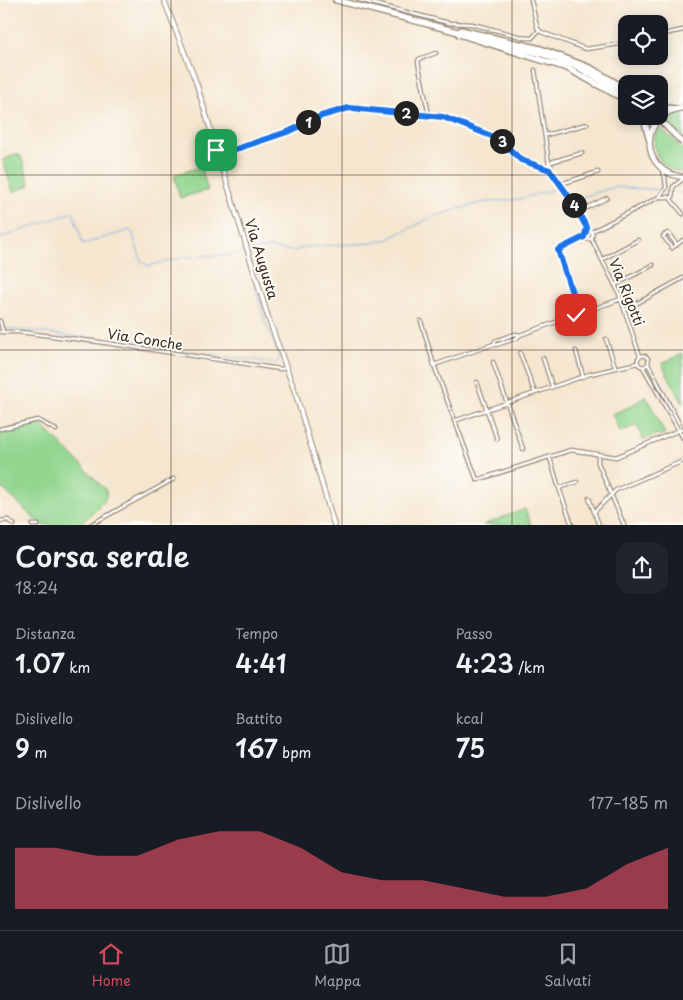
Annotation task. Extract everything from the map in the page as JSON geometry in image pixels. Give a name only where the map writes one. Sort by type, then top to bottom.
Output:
[{"type":"highway","points":[[336,0],[542,54],[578,67],[618,90]]},
{"type":"highway","points":[[450,30],[469,30],[541,49],[590,68],[618,84]]},
{"type":"highway","points":[[450,30],[483,43],[567,68],[618,96]]},
{"type":"highway","points":[[668,108],[676,109]]},
{"type":"highway","points":[[646,125],[650,138]]},
{"type":"highway","points":[[665,125],[683,142]]},
{"type":"main road","points":[[683,108],[661,116],[655,123],[650,138],[651,155],[660,167],[683,178]]},
{"type":"street","name":"Via Augusta","points":[[164,0],[193,74],[268,317],[287,368],[334,525]]},
{"type":"street","points":[[359,0],[449,23],[472,24],[532,38],[538,28],[531,0]]},
{"type":"street","points":[[538,28],[586,49],[618,44]]},
{"type":"street","points":[[668,33],[683,30]]},
{"type":"street","points":[[429,115],[418,62],[419,59],[436,53]]},
{"type":"street","points":[[535,70],[550,163],[549,169]]},
{"type":"street","points":[[218,155],[290,131],[340,110],[360,109],[443,117],[499,139],[521,160],[549,169],[561,184],[587,230],[591,232]]},
{"type":"street","points":[[546,135],[587,124]]},
{"type":"street","points":[[550,163],[582,153]]},
{"type":"street","points":[[591,232],[659,197],[664,192],[667,183],[660,167]]},
{"type":"street","points":[[561,184],[598,172]]},
{"type":"street","points":[[672,199],[673,187],[683,178]]},
{"type":"street","points":[[659,197],[667,196],[672,199],[683,214]]},
{"type":"street","points":[[578,212],[607,198]]},
{"type":"street","points":[[584,237],[584,233],[587,230]]},
{"type":"street","points":[[434,364],[494,344],[499,345],[519,338],[520,335],[577,314],[558,250],[584,237],[587,239],[591,238],[591,232]]},
{"type":"street","points":[[677,245],[668,233],[664,236],[672,248],[677,245],[683,240]]},
{"type":"street","name":"Via Rigotti","points":[[591,238],[621,299],[640,356],[648,358],[648,364],[681,430],[683,438]]},
{"type":"street","points":[[603,260],[638,240]]},
{"type":"street","points":[[615,285],[653,265]]},
{"type":"street","points":[[625,310],[683,278]]},
{"type":"street","points":[[590,310],[621,299]]},
{"type":"street","points":[[0,321],[1,332]]},
{"type":"street","points":[[421,321],[454,421],[477,480],[571,450],[616,457],[681,430]]},
{"type":"street","name":"Via Conche","points":[[1,332],[99,342],[280,369],[287,368]]},
{"type":"street","points":[[606,339],[616,367]]},
{"type":"street","points":[[576,351],[584,376]]},
{"type":"street","points":[[520,353],[535,393]]},
{"type":"street","points":[[454,421],[552,386],[638,362],[640,356]]},
{"type":"street","points":[[543,358],[552,386]]},
{"type":"street","points":[[493,362],[523,449]]},
{"type":"street","name":"Via Rigotti","points":[[638,362],[643,367],[681,430]]},
{"type":"street","points":[[643,367],[648,364]]},
{"type":"street","points":[[477,382],[498,439]]},
{"type":"street","points":[[0,429],[38,420],[56,430]]},
{"type":"street","points":[[598,455],[598,463],[624,525]]},
{"type":"street","points":[[550,458],[572,525]]},
{"type":"street","points":[[595,512],[616,490],[683,461]]},
{"type":"street","points":[[90,525],[174,479]]},
{"type":"street","points":[[559,488],[577,482]]},
{"type":"street","points":[[589,498],[599,525]]},
{"type":"street","points":[[0,521],[8,520],[14,525]]},
{"type":"street","points":[[32,525],[38,525]]},
{"type":"green space","points":[[683,114],[683,137],[668,123],[668,118],[674,115]]},
{"type":"green space","points":[[659,126],[683,149],[683,172],[667,167],[658,156],[654,141]]},
{"type":"green space","points":[[16,154],[21,156],[30,185],[13,192],[3,160]]},
{"type":"green space","points":[[201,167],[208,190],[180,198],[174,175]]},
{"type":"green space","points":[[683,353],[683,404],[662,364]]},
{"type":"green space","points":[[646,396],[665,434],[659,436],[658,434],[643,440],[637,425],[620,432],[612,414],[629,407]]},
{"type":"green space","points":[[35,421],[41,424],[105,489],[107,494],[105,500],[80,525],[41,525],[0,486],[0,432]]},
{"type":"green space","points":[[525,509],[531,525],[483,525]]},
{"type":"waterway","points":[[576,199],[614,187],[662,190]]},
{"type":"waterway","points":[[248,251],[270,248],[293,251],[307,247],[372,243],[386,240],[435,216],[479,203],[520,199],[559,188],[569,202]]},
{"type":"waterway","points":[[676,191],[683,194]]},
{"type":"waterway","points":[[0,238],[73,212],[83,244],[130,230],[141,261],[148,266],[185,257],[230,255],[246,252]]},
{"type":"waterway","points":[[128,344],[276,363],[279,355],[264,319],[250,263]]},
{"type":"waterway","points":[[6,328],[123,343]]},
{"type":"route","points":[[216,150],[218,155],[290,131],[321,116],[349,108],[443,117],[499,139],[521,160],[547,168],[556,176],[587,228],[583,234],[584,237],[558,250],[578,311],[576,315]]}]
